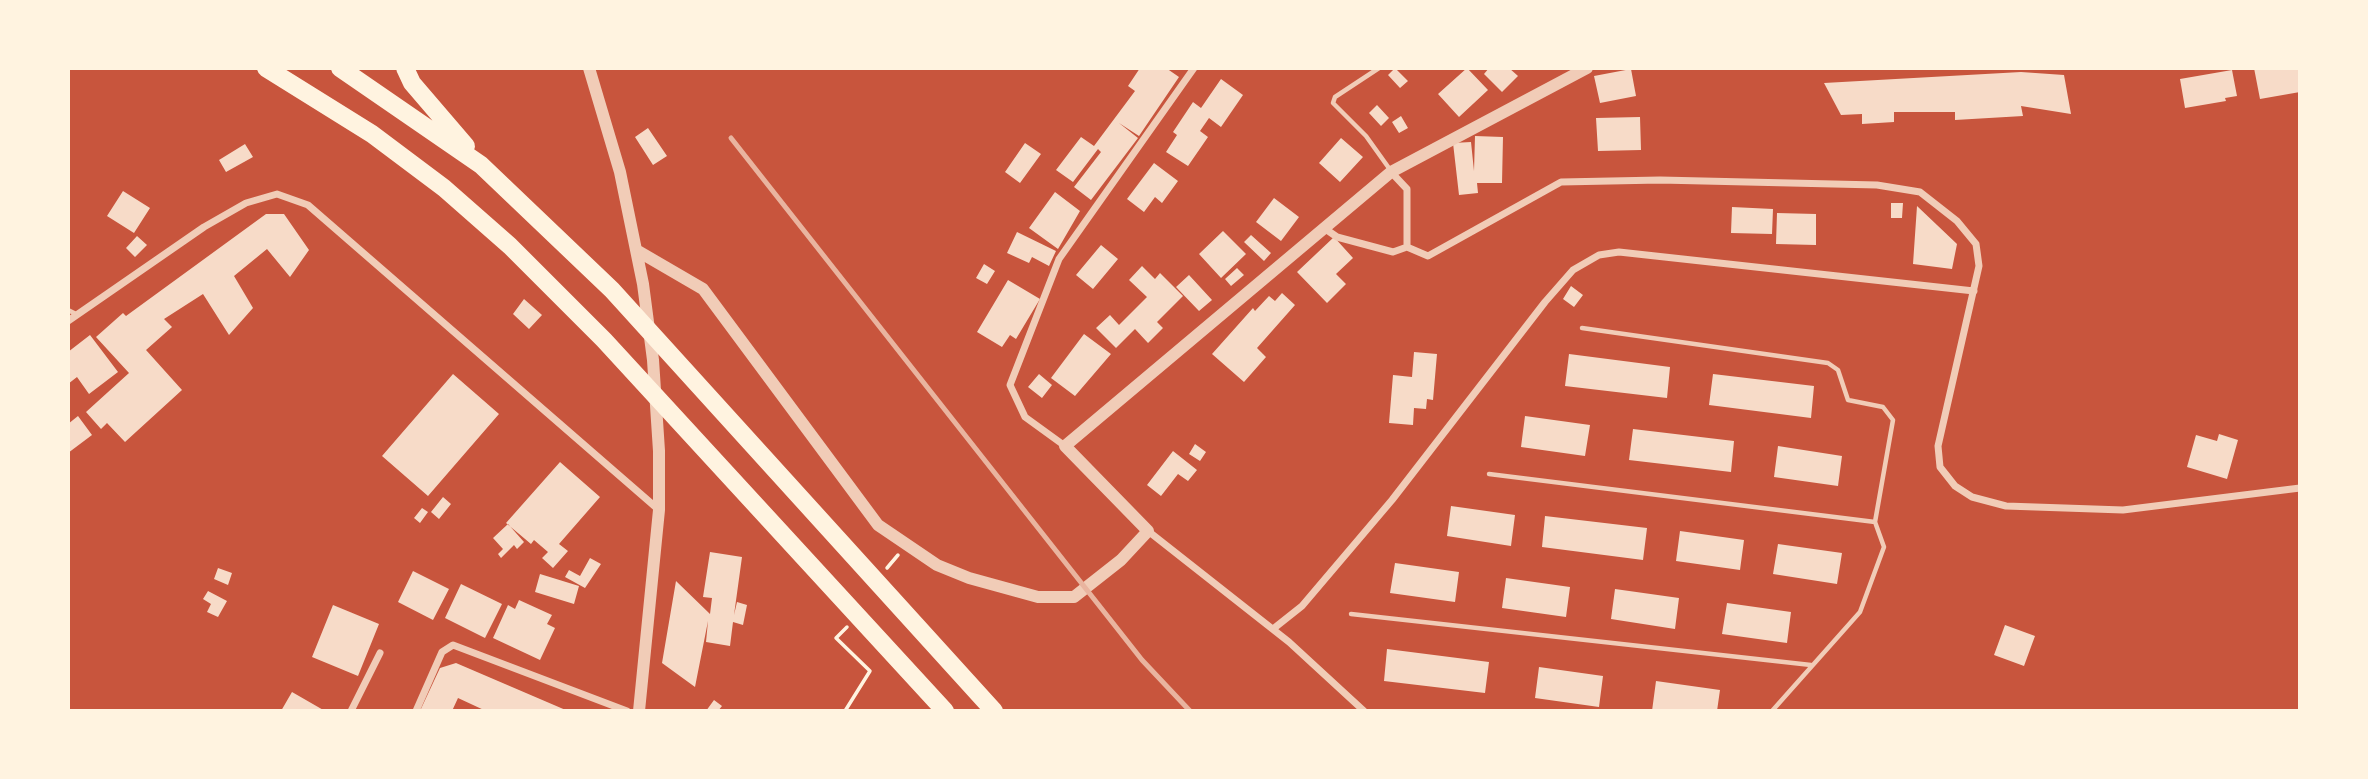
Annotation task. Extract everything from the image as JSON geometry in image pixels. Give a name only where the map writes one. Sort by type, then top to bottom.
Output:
[{"type":"highway","points":[[266,68],[372,134],[444,187],[510,246],[604,340],[946,711]]},
{"type":"highway","points":[[340,68],[481,165]]},
{"type":"highway","points":[[405,68],[412,83],[481,165],[612,290],[994,711]]},
{"type":"street","points":[[589,68],[620,172],[636,250],[653,360],[659,451],[659,510],[639,711]]},
{"type":"street","points":[[1194,68],[1059,259],[1010,385],[1025,416],[1065,446],[1148,531],[1273,629],[1364,711]]},
{"type":"street","points":[[1065,446],[1391,172],[1587,68]]},
{"type":"street","points":[[1391,172],[1407,189],[1408,247]]},
{"type":"street","points":[[1324,228],[1337,237],[1393,253],[1408,247],[1428,256],[1562,182],[1660,180],[1899,187],[1920,192],[1940,206],[1976,244],[1979,266],[1938,446],[1940,467],[1955,486],[1972,497],[2006,506],[2123,510],[2300,488]]},
{"type":"street","points":[[68,321],[72,312],[204,227],[246,203],[276,194],[308,205],[659,510]]},
{"type":"street","points":[[636,250],[703,289],[878,525],[937,565],[1000,587],[1060,599],[1074,597],[1121,560],[1148,531]]},
{"type":"street","points":[[1273,629],[1302,606],[1392,500],[1545,302],[1573,270],[1600,255],[1619,252],[1974,291]]},
{"type":"street","points":[[416,711],[442,652],[453,645],[627,711]]},
{"type":"street","points":[[351,711],[380,653]]},
{"type":"lane","points":[[1379,68],[1335,97],[1333,103],[1366,136],[1391,172]]},
{"type":"lane","points":[[1582,328],[1828,363],[1838,370],[1848,400],[1883,407],[1893,420],[1875,522],[1884,547],[1860,612],[1772,711]]},
{"type":"lane","points":[[1489,474],[1875,522]]},
{"type":"lane","points":[[1351,614],[1811,665]]},
{"type":"path","points":[[836,638],[870,671],[845,711]]},
{"type":"building","points":[[1140,68],[1166,68],[1179,77],[1139,136],[1119,123],[1138,138],[1091,200],[1074,187],[1101,152],[1098,149],[1073,182],[1056,170],[1081,137],[1094,146],[1135,91],[1128,86]]},
{"type":"building","points":[[1395,68],[1408,81],[1400,88],[1388,75]]},
{"type":"building","points":[[1467,68],[1488,90],[1459,117],[1438,94]]},
{"type":"building","points":[[1489,68],[1509,68],[1518,76],[1502,92],[1484,74]]},
{"type":"building","points":[[2254,68],[2300,68],[2300,92],[2260,99]]},
{"type":"building","points":[[1631,69],[1636,96],[1600,103],[1594,76]]},
{"type":"building","points":[[2232,70],[2237,96],[2225,98],[2226,101],[2185,108],[2180,79]]},
{"type":"building","points":[[2021,72],[2064,75],[2071,114],[2021,106],[2023,116],[1955,120],[1955,112],[1894,112],[1894,122],[1862,124],[1862,114],[1841,115],[1824,83]]},
{"type":"building","points":[[1221,79],[1243,95],[1221,127],[1209,118],[1200,131],[1208,137],[1188,166],[1166,152],[1177,135],[1173,132],[1193,102],[1201,108]]},
{"type":"building","points":[[1377,105],[1389,118],[1381,126],[1369,113]]},
{"type":"building","points":[[1401,116],[1408,128],[1399,133],[1392,122]]},
{"type":"building","points":[[1640,117],[1641,150],[1598,151],[1596,118]]},
{"type":"building","points":[[648,128],[667,156],[653,165],[635,137]]},
{"type":"building","points":[[1475,136],[1503,137],[1502,183],[1477,183],[1478,193],[1459,195],[1453,143],[1471,142],[1474,171]]},
{"type":"building","points":[[1341,138],[1363,157],[1340,182],[1319,163]]},
{"type":"building","points":[[1025,143],[1041,154],[1020,183],[1005,172]]},
{"type":"building","points":[[245,144],[253,157],[226,172],[219,160]]},
{"type":"building","points":[[1154,163],[1178,181],[1162,203],[1155,197],[1144,212],[1127,199]]},
{"type":"building","points":[[123,191],[150,208],[134,233],[107,216]]},
{"type":"building","points":[[1055,192],[1080,211],[1058,249],[1029,228]]},
{"type":"building","points":[[1274,198],[1299,217],[1281,241],[1256,222]]},
{"type":"building","points":[[1891,203],[1903,203],[1902,218],[1891,218]]},
{"type":"building","points":[[1917,206],[1957,244],[1952,269],[1913,264]]},
{"type":"building","points":[[1732,207],[1773,209],[1772,234],[1731,233]]},
{"type":"building","points":[[1777,213],[1816,214],[1816,245],[1776,244]]},
{"type":"building","points":[[266,214],[284,214],[309,250],[290,277],[267,249],[234,276],[253,308],[229,335],[203,294],[164,319],[172,327],[146,350],[182,390],[125,442],[107,423],[101,429],[86,412],[129,373],[96,337],[123,313],[126,316]]},
{"type":"building","points":[[1223,231],[1246,254],[1221,278],[1199,254]]},
{"type":"building","points":[[1017,232],[1056,251],[1049,266],[1032,257],[1029,263],[1007,253]]},
{"type":"building","points":[[1251,235],[1271,253],[1264,261],[1244,242]]},
{"type":"building","points":[[137,236],[147,245],[135,257],[126,248]]},
{"type":"building","points":[[1334,237],[1353,258],[1336,274],[1346,284],[1327,303],[1297,272]]},
{"type":"building","points":[[1101,245],[1118,259],[1093,289],[1076,275]]},
{"type":"building","points":[[984,264],[995,271],[987,284],[976,278]]},
{"type":"building","points":[[1142,266],[1155,279],[1160,273],[1183,296],[1157,322],[1163,328],[1148,343],[1135,329],[1116,348],[1096,328],[1110,315],[1119,325],[1147,297],[1129,280]]},
{"type":"building","points":[[1237,268],[1244,275],[1231,286],[1225,279]]},
{"type":"building","points":[[1189,275],[1212,300],[1199,311],[1176,287]]},
{"type":"building","points":[[1008,280],[1040,299],[1016,339],[1010,335],[1002,347],[977,332]]},
{"type":"building","points":[[1571,286],[1583,295],[1574,307],[1563,299]]},
{"type":"building","points":[[1282,293],[1295,305],[1257,348],[1266,357],[1244,382],[1212,354],[1253,308],[1255,311],[1269,296],[1275,301]]},
{"type":"building","points":[[524,299],[542,315],[529,329],[513,314]]},
{"type":"building","points":[[1084,334],[1111,354],[1075,396],[1051,378]]},
{"type":"building","points":[[90,335],[118,372],[89,394],[77,377],[68,384],[68,352]]},
{"type":"building","points":[[1414,352],[1437,354],[1433,400],[1427,399],[1426,409],[1414,408],[1413,425],[1389,423],[1393,375],[1412,377]]},
{"type":"building","points":[[1569,354],[1670,367],[1667,398],[1565,386]]},
{"type":"building","points":[[453,374],[499,414],[428,496],[382,456]]},
{"type":"building","points":[[1039,374],[1052,385],[1042,398],[1028,387]]},
{"type":"building","points":[[1713,374],[1814,386],[1811,418],[1709,405]]},
{"type":"building","points":[[78,416],[92,435],[68,453],[68,424]]},
{"type":"building","points":[[1525,416],[1590,425],[1585,456],[1521,447]]},
{"type":"building","points":[[1633,429],[1734,441],[1731,472],[1629,460]]},
{"type":"building","points":[[2219,434],[2238,440],[2227,479],[2187,467],[2196,435],[2217,441]]},
{"type":"building","points":[[1195,444],[1206,452],[1200,461],[1189,454]]},
{"type":"building","points":[[1778,446],[1842,456],[1838,486],[1774,477]]},
{"type":"building","points":[[1173,451],[1197,470],[1188,481],[1178,474],[1161,496],[1147,485]]},
{"type":"building","points":[[560,462],[600,497],[559,544],[568,551],[553,568],[542,558],[548,552],[534,540],[531,544],[506,523]]},
{"type":"building","points":[[443,497],[451,504],[439,519],[431,512]]},
{"type":"building","points":[[1451,506],[1515,515],[1511,546],[1447,536]]},
{"type":"building","points":[[422,508],[428,512],[420,523],[414,518]]},
{"type":"building","points":[[1545,516],[1647,528],[1643,560],[1542,547]]},
{"type":"building","points":[[508,524],[524,542],[517,549],[514,545],[501,558],[498,554],[503,549],[493,538]]},
{"type":"building","points":[[1680,531],[1744,540],[1740,570],[1676,561]]},
{"type":"building","points":[[1778,544],[1842,553],[1837,584],[1773,574]]},
{"type":"building","points":[[710,552],[742,557],[734,615],[737,602],[747,605],[743,625],[733,622],[730,646],[706,642],[708,621],[695,687],[662,663],[676,581],[710,614],[712,598],[703,597]]},
{"type":"building","points":[[590,558],[601,564],[585,588],[565,577],[569,570],[580,576]]},
{"type":"building","points":[[1395,563],[1459,572],[1455,602],[1390,593]]},
{"type":"building","points":[[218,568],[232,573],[228,585],[214,579]]},
{"type":"building","points":[[413,571],[449,589],[433,620],[398,602]]},
{"type":"building","points":[[540,574],[579,586],[574,604],[535,592]]},
{"type":"building","points":[[1506,578],[1570,587],[1566,617],[1502,608]]},
{"type":"building","points":[[461,584],[502,604],[485,638],[445,618]]},
{"type":"building","points":[[1615,589],[1679,598],[1675,629],[1611,619]]},
{"type":"building","points":[[208,591],[227,601],[218,617],[207,612],[211,604],[203,599]]},
{"type":"building","points":[[519,600],[552,615],[547,624],[555,628],[540,660],[493,638],[508,605],[515,609]]},
{"type":"building","points":[[1727,603],[1791,612],[1787,643],[1722,634]]},
{"type":"building","points":[[333,605],[379,624],[358,676],[312,657]]},
{"type":"building","points":[[2005,625],[2035,636],[2024,666],[1994,655]]},
{"type":"building","points":[[1387,649],[1489,662],[1485,693],[1384,681]]},
{"type":"building","points":[[456,663],[568,711],[486,711],[458,698],[452,711],[420,711],[440,668]]},
{"type":"building","points":[[1539,667],[1603,676],[1599,707],[1535,698]]},
{"type":"building","points":[[1656,681],[1720,690],[1717,711],[1652,711]]},
{"type":"building","points":[[292,692],[325,711],[281,711]]},
{"type":"building","points":[[714,700],[722,706],[718,711],[706,711]]},
{"type":"railway","points":[[731,138],[1142,660],[1190,711]]}]
